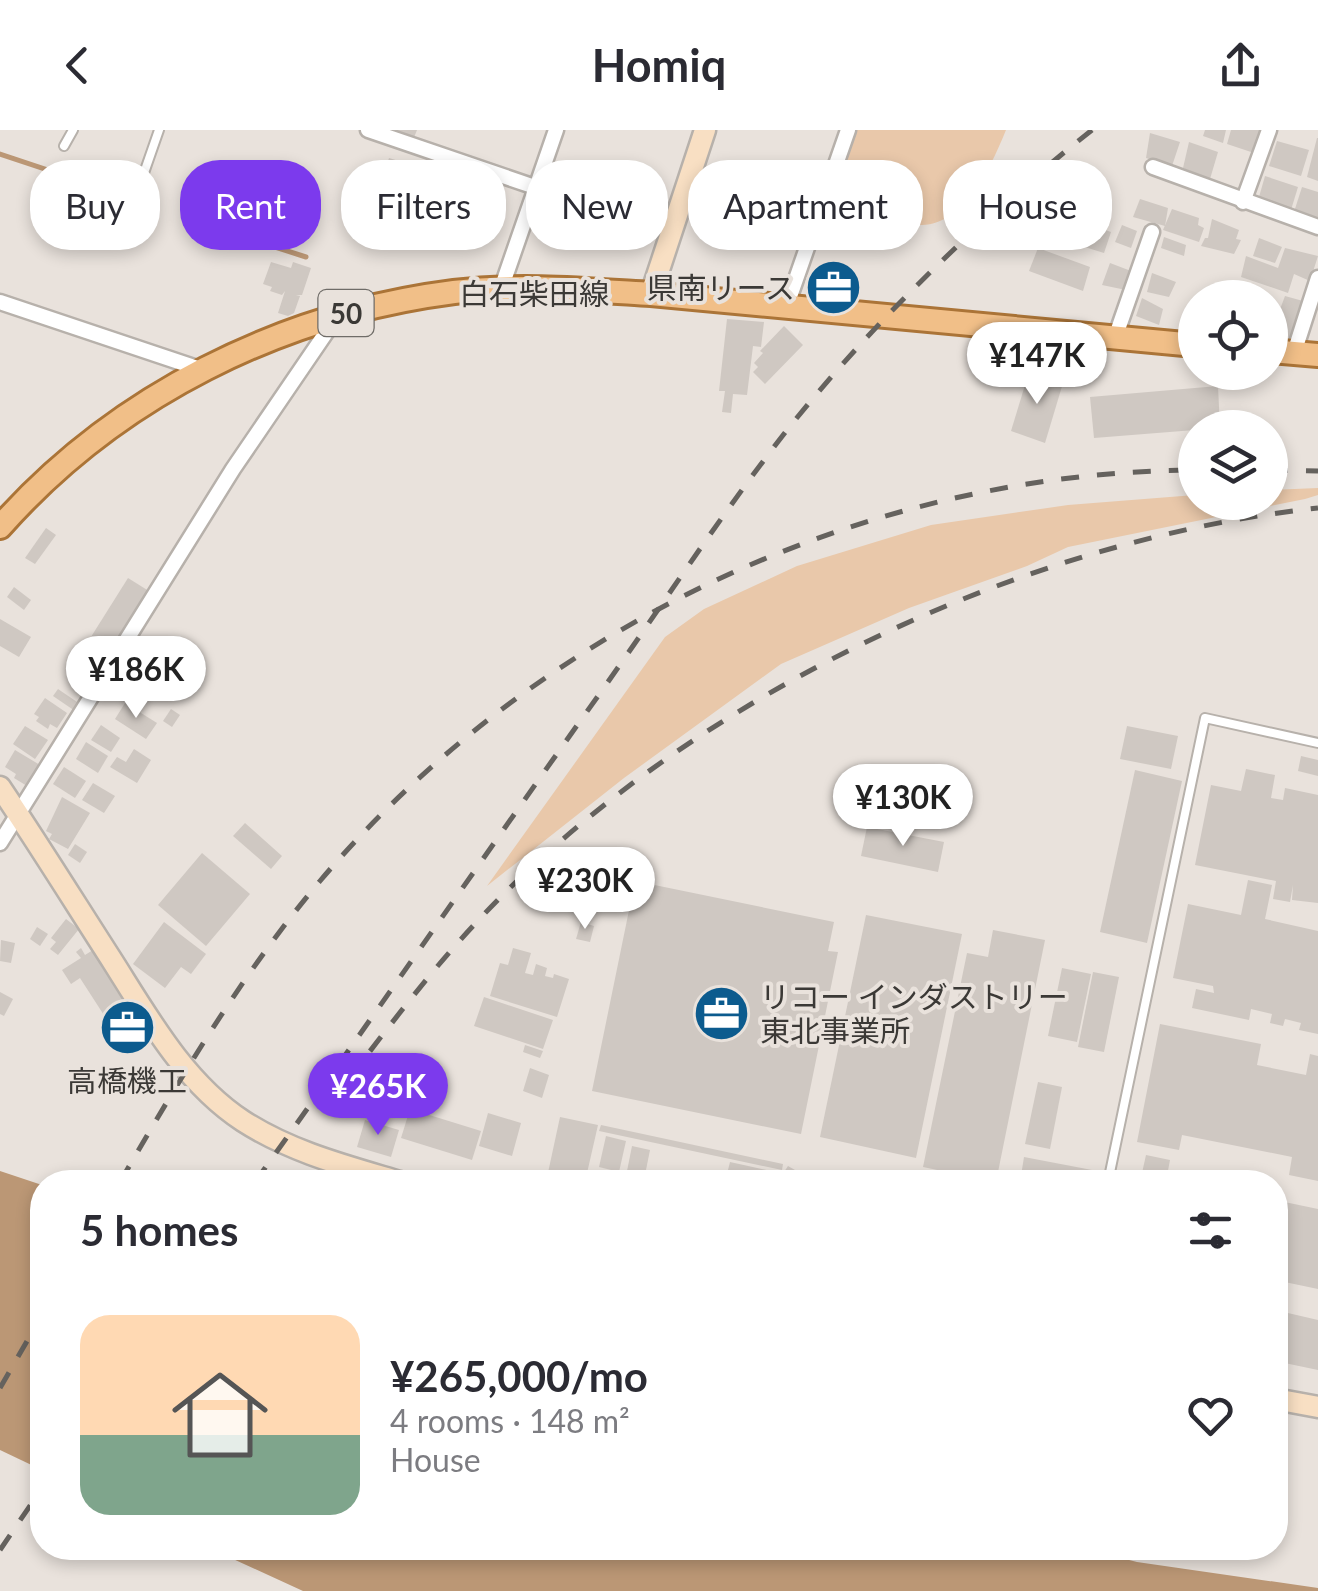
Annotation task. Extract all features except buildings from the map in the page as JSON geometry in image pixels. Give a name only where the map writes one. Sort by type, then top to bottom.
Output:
[{"type":"main road","name":"白石柴田線","points":[[0,527],[72,456],[200,370],[297,328],[338,315],[456,292],[501,289],[651,294],[1178,344]]},
{"type":"main road","points":[[1288,352],[1318,355]]},
{"type":"street","points":[[368,130],[526,184]]},
{"type":"street","points":[[545,160],[556,130]]},
{"type":"street","points":[[651,294],[705,130]]},
{"type":"street","points":[[786,305],[848,130]]},
{"type":"street","points":[[1244,202],[1269,130]]},
{"type":"street","points":[[1154,167],[1318,227]]},
{"type":"street","points":[[501,289],[526,214]]},
{"type":"street","points":[[1115,338],[1152,232]]},
{"type":"street","points":[[1294,353],[1318,278]]},
{"type":"street","points":[[0,302],[200,370]]},
{"type":"street","points":[[0,843],[234,469],[338,315]]},
{"type":"street","points":[[0,787],[164,1042],[214,1098],[275,1139],[361,1170]]},
{"type":"street","points":[[1288,1402],[1318,1407]]},
{"type":"lane","points":[[64,146],[72,130]]},
{"type":"lane","points":[[149,160],[159,130]]},
{"type":"lane","points":[[1111,1170],[1206,718],[1318,743]]},
{"type":"shaded area","points":[[855,130],[1006,130],[992,160],[943,160],[943,220],[923,225],[923,160],[845,160]]},
{"type":"shaded area","points":[[1318,488],[1318,495],[1288,502],[1288,489]]},
{"type":"shaded area","points":[[1178,496],[1178,520],[1201,520],[1068,547],[1027,566],[909,608],[781,664],[624,778],[487,886],[665,637],[704,609],[797,566],[931,525],[1068,505]]},
{"type":"shaded area","points":[[0,1171],[30,1181],[30,1464],[0,1450]]},
{"type":"shaded area","points":[[235,1560],[1129,1560],[1318,1588],[1318,1591],[303,1591]]},
{"type":"waterway","points":[[0,154],[30,164]]},
{"type":"waterway","points":[[284,250],[306,257]]},
{"type":"railway","points":[[263,1170],[791,425],[933,269],[1092,130]]},
{"type":"railway","points":[[1288,470],[1318,471]]},
{"type":"railway","points":[[127,1170],[238,990],[320,881],[405,791],[500,710],[604,640],[714,581],[829,534],[949,499],[1071,478],[1178,471]]},
{"type":"railway","points":[[326,1108],[453,948],[556,845],[650,771],[752,704],[860,645],[973,595],[1088,555],[1204,526],[1318,508]]},
{"type":"railway","points":[[0,1388],[30,1336]]},
{"type":"railway","points":[[0,1550],[30,1506]]},
{"type":"place","name":"県南リース","points":[[834,287]]},
{"type":"place","name":"リコー インダストリー 東北事業所","points":[[721,1013]]},
{"type":"place","name":"高橋機工","points":[[127,1028]]}]
